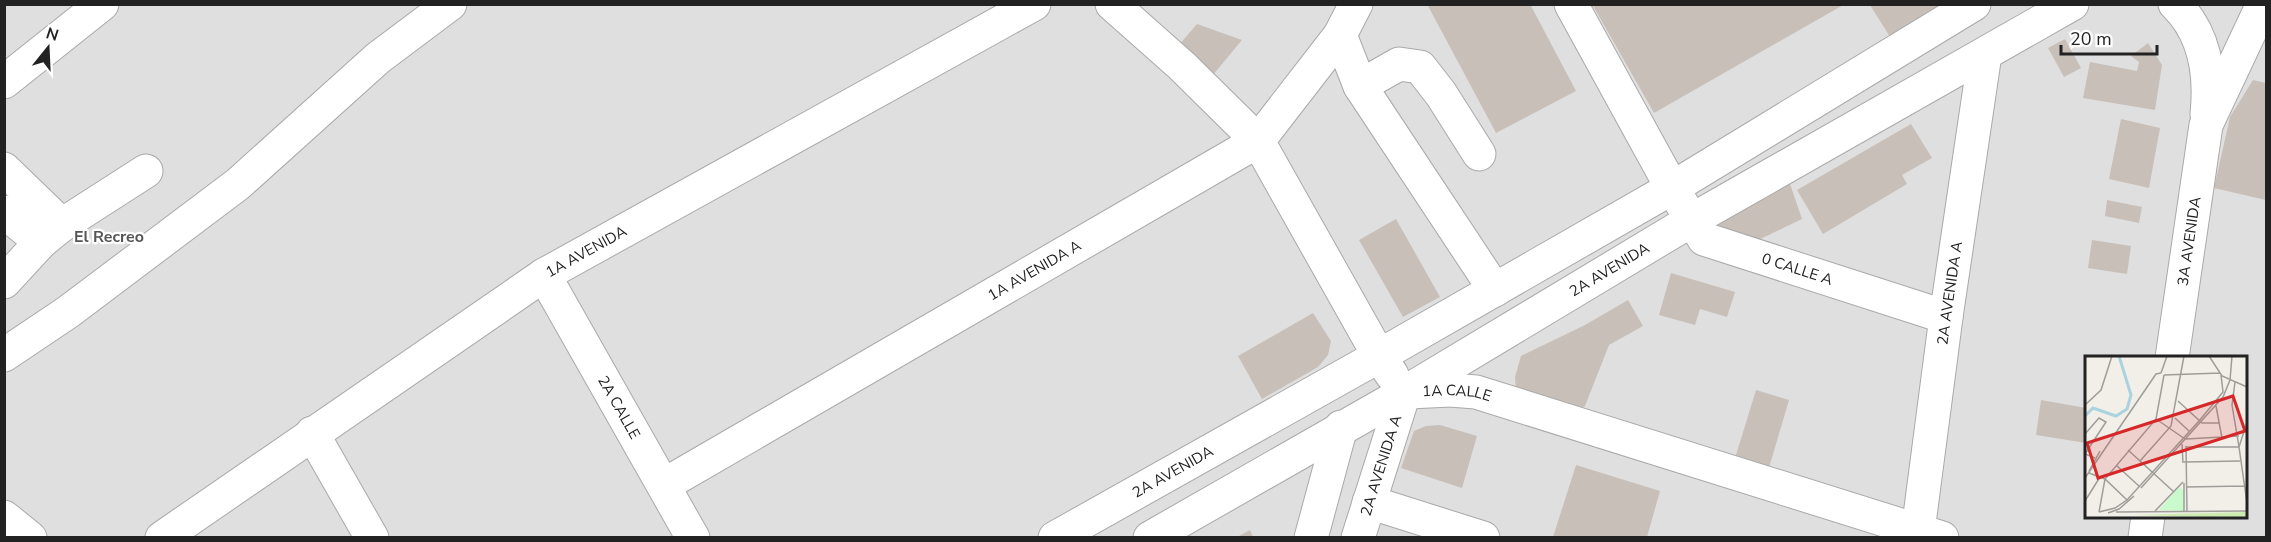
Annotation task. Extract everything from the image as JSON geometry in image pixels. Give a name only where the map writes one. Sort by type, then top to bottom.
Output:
[{"type":"street","points":[[4,82],[102,4]]},
{"type":"street","points":[[4,355],[68,312],[238,184],[378,58],[450,4]]},
{"type":"street","name":"1A AVENIDA","points":[[162,537],[544,275],[1034,4]]},
{"type":"street","name":"1A CALLE","points":[[1112,4],[1182,66],[1258,141],[1379,356],[1404,393],[1450,390],[1476,392],[1930,534]]},
{"type":"street","name":"1A AVENIDA A","points":[[664,485],[1258,141],[1340,35],[1356,4]]},
{"type":"street","name":"0 CALLE A","points":[[1571,4],[1672,188],[1704,239],[1946,317]]},
{"type":"street","name":"2A AVENIDA","points":[[1055,537],[1379,356],[1672,188],[1974,4]]},
{"type":"street","name":"2A AVENIDA","points":[[1150,537],[1404,393],[1692,220],[2072,4]]},
{"type":"street","name":"3A AVENIDA","points":[[2172,356],[2209,92],[2206,62],[2196,33],[2175,4]]},
{"type":"street","name":"3A AVENIDA","points":[[2206,125],[2263,4]]},
{"type":"street","points":[[1340,35],[1360,86],[1495,290]]},
{"type":"street","name":"2A AVENIDA A","points":[[1930,534],[1946,317],[1985,54]]},
{"type":"street","points":[[1360,86],[1399,64],[1420,67],[1441,94],[1479,154]]},
{"type":"street","points":[[4,169],[52,233]]},
{"type":"street","points":[[4,282],[52,233],[146,171]]},
{"type":"street","points":[[4,212],[52,233]]},
{"type":"street","name":"2A CALLE","points":[[544,275],[693,537]]},
{"type":"street","name":"2A AVENIDA A","points":[[1358,537],[1404,393]]},
{"type":"street","points":[[1311,537],[1341,427]]},
{"type":"street","points":[[312,433],[372,537]]},
{"type":"street","points":[[1370,502],[1483,537]]},
{"type":"street","points":[[2145,537],[2148,518]]},
{"type":"shaded area","points":[[4,5],[2266,5],[2266,537],[5,537]]},
{"type":"building","points":[[1427,4],[1530,4],[1576,91],[1496,133]]},
{"type":"building","points":[[1592,4],[1845,4],[1654,113]]},
{"type":"building","points":[[1870,5],[1950,5],[1892,40]]},
{"type":"building","points":[[1197,24],[1242,40],[1207,82],[1172,53]]},
{"type":"building","points":[[2065,39],[2081,68],[2064,77],[2048,48]]},
{"type":"building","points":[[2148,43],[2162,65],[2155,110],[2083,98],[2090,62],[2137,71],[2139,62],[2131,56]]},
{"type":"building","points":[[2253,80],[2266,83],[2266,200],[2214,188],[2230,117]]},
{"type":"building","points":[[2121,119],[2160,128],[2149,188],[2109,179]]},
{"type":"building","points":[[1911,124],[1932,158],[1902,175],[1907,184],[1823,234],[1797,190]]},
{"type":"building","points":[[1788,178],[1802,219],[1750,244],[1711,224]]},
{"type":"building","points":[[2107,200],[2142,207],[2139,223],[2105,216]]},
{"type":"building","points":[[1396,219],[1440,297],[1403,317],[1359,240]]},
{"type":"building","points":[[2092,240],[2131,246],[2127,274],[2088,268]]},
{"type":"building","points":[[1671,273],[1735,292],[1727,317],[1700,309],[1695,325],[1659,315]]},
{"type":"building","points":[[1628,300],[1643,326],[1609,345],[1585,406],[1563,418],[1516,392],[1515,377],[1521,356],[1585,325]]},
{"type":"building","points":[[1313,313],[1331,341],[1328,355],[1318,367],[1262,399],[1238,356]]},
{"type":"building","points":[[1756,390],[1789,400],[1766,478],[1732,468]]},
{"type":"building","points":[[2041,400],[2085,408],[2085,443],[2036,435]]},
{"type":"building","points":[[1440,425],[1477,436],[1462,488],[1401,468],[1414,431],[1426,426]]},
{"type":"building","points":[[1576,465],[1660,491],[1647,537],[1553,537]]},
{"type":"building","points":[[1250,530],[1253,537],[1237,537]]},
{"type":"district","name":"El Recreo","points":[[109,236]]}]
